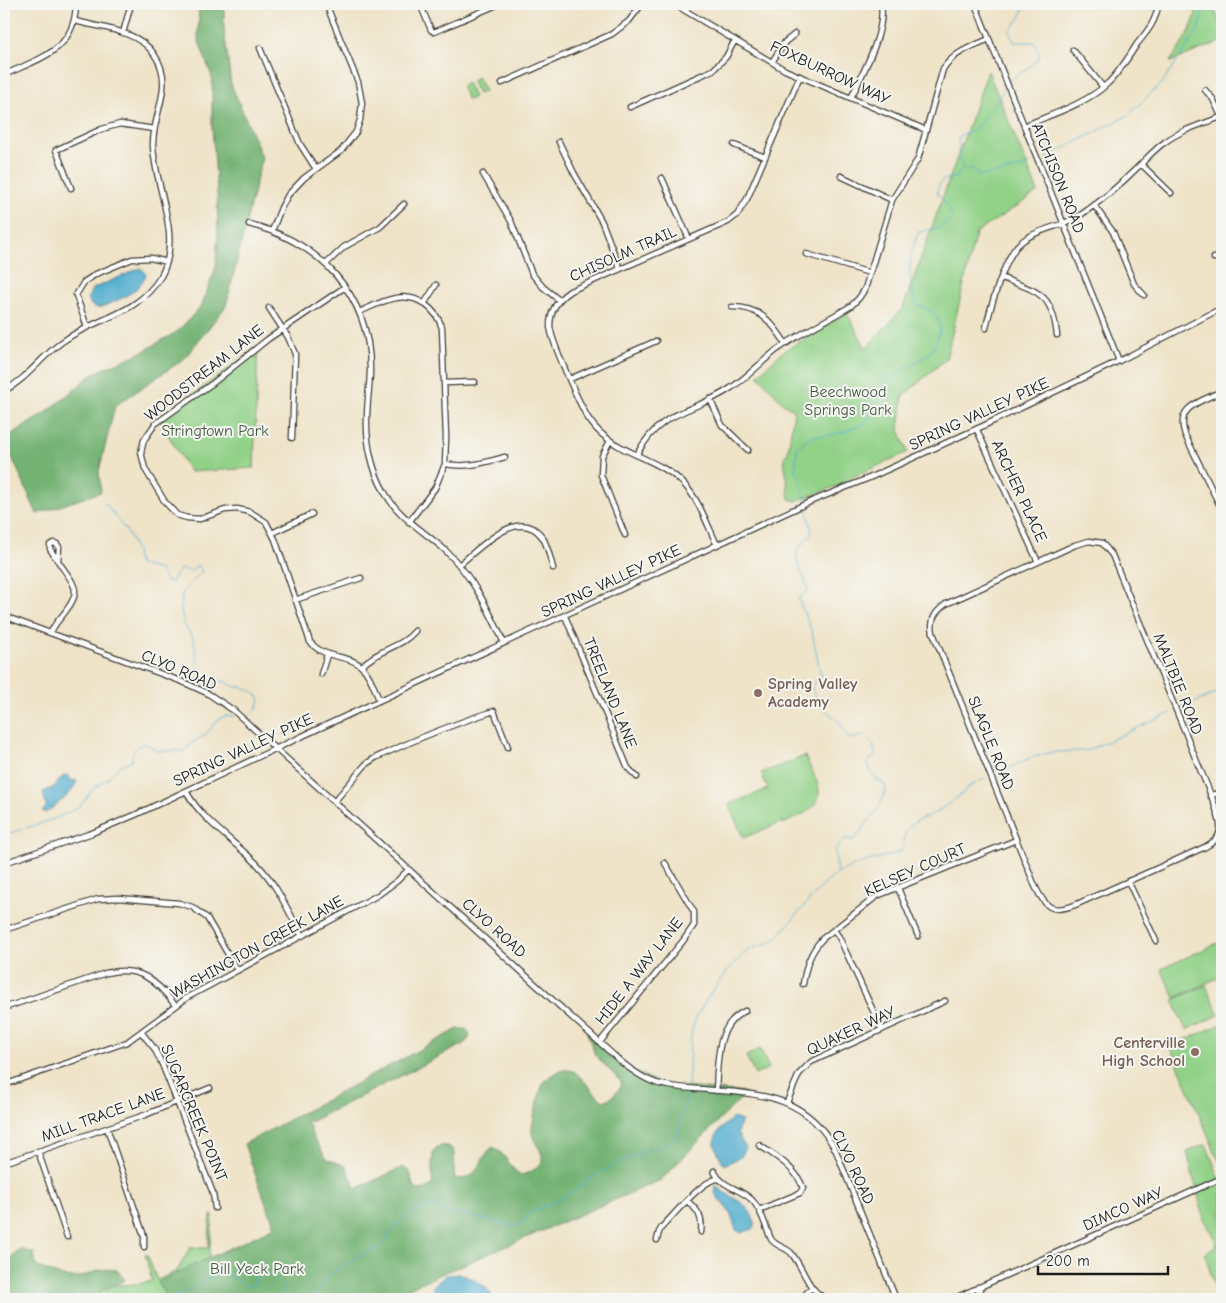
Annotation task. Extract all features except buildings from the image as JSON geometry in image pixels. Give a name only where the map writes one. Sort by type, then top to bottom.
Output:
[{"type":"street","points":[[4,74],[43,58],[66,40],[75,21],[76,4]]},
{"type":"street","points":[[123,33],[131,4]]},
{"type":"street","points":[[272,231],[288,195],[316,169],[336,156],[350,141],[358,126],[362,110],[358,82],[326,4]]},
{"type":"street","points":[[420,4],[433,31],[497,4]]},
{"type":"street","points":[[502,82],[612,34],[629,22],[642,4]]},
{"type":"street","name":"FOXBURROW WAY","points":[[674,4],[772,62],[926,130]]},
{"type":"street","points":[[851,98],[881,29],[883,16],[881,4]]},
{"type":"street","name":"ATCHISON ROAD","points":[[975,4],[1119,361]]},
{"type":"street","points":[[1024,126],[1103,88],[1152,25],[1158,4]]},
{"type":"street","points":[[4,391],[29,373],[59,344],[87,327],[138,303],[161,276],[170,249],[170,232],[155,166],[154,129],[164,82],[157,59],[150,48],[132,37],[75,21]]},
{"type":"street","points":[[772,62],[785,42],[794,34]]},
{"type":"street","points":[[630,107],[713,70],[726,57],[735,40]]},
{"type":"street","points":[[637,454],[647,438],[660,424],[733,387],[777,350],[855,303],[865,289],[892,200],[918,159],[941,74],[948,62],[962,50],[989,40]]},
{"type":"street","points":[[260,48],[300,144],[316,169]]},
{"type":"street","points":[[1072,50],[1103,88]]},
{"type":"street","name":"CHISOLM TRAIL","points":[[717,545],[699,505],[683,483],[666,469],[610,441],[588,418],[551,334],[551,316],[559,300],[570,291],[728,222],[737,214],[748,199],[800,76]]},
{"type":"street","points":[[986,328],[989,309],[1002,278],[1013,253],[1024,240],[1033,234],[1079,216],[1112,191],[1170,138],[1222,118],[1213,99],[1205,90]]},
{"type":"street","points":[[70,188],[56,150],[102,129],[120,124],[154,129]]},
{"type":"street","points":[[559,142],[602,222],[620,269]]},
{"type":"street","points":[[734,145],[766,157]]},
{"type":"street","points":[[1141,164],[1171,193]]},
{"type":"street","points":[[482,174],[511,221],[532,274],[543,287],[559,300]]},
{"type":"street","points":[[841,176],[892,200]]},
{"type":"street","points":[[662,178],[689,239]]},
{"type":"street","points":[[326,264],[344,247],[385,223],[404,204]]},
{"type":"street","points":[[1094,205],[1113,232],[1134,284],[1144,296]]},
{"type":"street","points":[[249,224],[272,231],[296,242],[326,264],[345,287],[359,312],[366,334],[370,358],[367,426],[374,469],[387,498],[409,522],[445,550],[459,565],[483,598],[504,643]]},
{"type":"street","points":[[806,254],[870,273]]},
{"type":"street","points":[[87,327],[76,295],[84,282],[96,274],[132,259],[151,258],[167,262]]},
{"type":"street","points":[[1214,258],[1222,258]]},
{"type":"street","points":[[1002,278],[1042,296],[1053,312],[1057,335]]},
{"type":"street","points":[[424,304],[436,285]]},
{"type":"street","name":"WOODSTREAM LANE","points":[[345,287],[282,329],[213,383],[155,424],[144,440],[141,452],[145,469],[165,502],[177,515],[200,519],[225,510],[245,510],[261,518],[272,533],[310,642],[318,650],[326,654],[362,666]]},
{"type":"street","points":[[359,312],[395,298],[413,299],[433,311],[442,328],[445,383],[445,464],[434,488],[409,522]]},
{"type":"street","points":[[732,307],[744,308],[766,318],[786,344]]},
{"type":"street","points":[[269,308],[291,342],[295,359],[292,438]]},
{"type":"street","name":"SPRING VALLEY PIKE","points":[[4,863],[113,825],[379,700],[812,501],[977,430],[1221,310]]},
{"type":"street","points":[[570,379],[656,341]]},
{"type":"street","points":[[445,383],[475,382]]},
{"type":"street","points":[[1222,391],[1189,408],[1183,414],[1182,424],[1185,435],[1222,510]]},
{"type":"street","points":[[710,399],[722,425],[748,450]]},
{"type":"street","name":"ARCHER PLACE","points":[[977,430],[1038,562]]},
{"type":"street","points":[[610,441],[602,456],[601,475],[625,536]]},
{"type":"street","points":[[445,464],[470,466],[505,457]]},
{"type":"street","points":[[272,533],[312,514]]},
{"type":"street","points":[[459,565],[502,530],[518,526],[528,527],[540,535],[546,544],[553,568]]},
{"type":"street","name":"MALTBIE ROAD","points":[[1038,562],[1088,541],[1098,542],[1109,550],[1220,821],[1220,831],[1217,838],[1205,847],[1128,881]]},
{"type":"street","points":[[51,633],[54,625],[74,601],[76,594],[72,583],[58,561]]},
{"type":"street","name":"SLAGLE ROAD","points":[[1038,562],[946,604],[938,611],[932,622],[934,633],[1041,899],[1052,908],[1066,908],[1128,881]]},
{"type":"street","points":[[295,600],[361,578]]},
{"type":"street","name":"CLYO ROAD","points":[[4,616],[201,690],[233,710],[637,1074],[664,1085],[757,1094],[786,1102],[810,1117],[832,1143],[896,1299]]},
{"type":"street","name":"TREELAND LANE","points":[[565,616],[628,768],[637,777]]},
{"type":"street","points":[[379,700],[362,666],[374,655],[407,639],[415,631]]},
{"type":"street","points":[[321,674],[326,654]]},
{"type":"street","points":[[334,802],[366,764],[375,758],[437,730],[494,711],[508,747]]},
{"type":"street","points":[[186,791],[194,805],[204,816],[266,874],[302,936]]},
{"type":"street","points":[[1210,796],[1222,791]]},
{"type":"street","name":"KELSEY COURT","points":[[803,984],[805,969],[810,955],[822,939],[871,900],[1016,840]]},
{"type":"street","name":"HIDE A WAY LANE","points":[[600,1042],[694,925],[694,912],[665,862]]},
{"type":"street","name":"WASHINGTON CREEK LANE","points":[[4,1085],[119,1046],[142,1032],[176,1004],[387,889],[409,869]]},
{"type":"street","points":[[1128,881],[1156,941]]},
{"type":"street","points":[[898,888],[918,936]]},
{"type":"street","points":[[4,930],[98,900],[118,898],[180,904],[192,907],[208,918],[237,970]]},
{"type":"street","points":[[834,930],[882,1030]]},
{"type":"street","points":[[4,1008],[106,973],[122,970],[149,978],[162,988],[176,1004]]},
{"type":"street","name":"QUAKER WAY","points":[[786,1102],[796,1079],[805,1066],[945,1001]]},
{"type":"street","points":[[716,1091],[722,1036],[732,1021],[745,1012]]},
{"type":"street","name":"SUGARCREEK POINT","points":[[142,1032],[157,1053],[213,1193],[215,1208]]},
{"type":"street","name":"MILL TRACE LANE","points":[[4,1163],[107,1128],[210,1088]]},
{"type":"street","points":[[107,1128],[144,1236],[144,1248]]},
{"type":"street","points":[[759,1145],[790,1168],[799,1179],[803,1188],[800,1193],[759,1210]]},
{"type":"street","points":[[38,1151],[67,1237]]},
{"type":"street","points":[[714,1171],[718,1179],[750,1198],[759,1210],[772,1240],[793,1255],[811,1288],[826,1299]]},
{"type":"street","name":"DIMCO WAY","points":[[953,1299],[1222,1178]]},
{"type":"street","points":[[657,1240],[658,1232],[687,1201],[713,1179],[718,1179]]},
{"type":"street","points":[[687,1201],[700,1215],[702,1232]]},
{"type":"street","points":[[978,1287],[985,1299]]},
{"type":"street","points":[[801,1299],[811,1288]]},
{"type":"green space","points":[[199,4],[224,4],[224,29],[231,84],[262,157],[226,306],[184,359],[115,406],[99,471],[101,492],[37,514],[4,439],[47,412],[94,373],[142,352],[178,331],[202,305],[216,267],[218,230],[212,128],[212,77],[198,39]]},
{"type":"green space","points":[[1196,4],[1212,4],[1222,28],[1222,41],[1170,62],[1192,26],[1195,18]]},
{"type":"green space","name":"Beechwood Springs Park","points":[[988,71],[1038,192],[976,233],[946,359],[903,396],[899,430],[908,452],[851,478],[848,482],[796,501],[789,499],[784,457],[788,452],[794,410],[783,403],[758,375],[781,353],[847,313],[866,348],[903,308]]},
{"type":"green space","points":[[477,77],[485,91],[478,94],[471,81]]},
{"type":"green space","points":[[467,83],[474,97],[468,100],[461,87]]},
{"type":"green space","name":"Stringtown Park","points":[[258,347],[254,468],[190,472],[159,420]]},
{"type":"green space","points":[[805,756],[819,788],[815,804],[795,819],[783,824],[782,822],[743,838],[729,804],[768,789],[761,773]]},
{"type":"green space","points":[[1222,941],[1222,976],[1175,998],[1161,969]]},
{"type":"green space","points":[[1206,985],[1219,1015],[1186,1030],[1173,1000]]},
{"type":"green space","points":[[1222,1024],[1222,1159],[1219,1161],[1170,1046]]},
{"type":"green space","points":[[458,1029],[466,1029],[470,1034],[468,1040],[462,1045],[308,1123],[313,1137],[327,1159],[346,1166],[356,1189],[403,1167],[410,1172],[413,1186],[418,1190],[425,1189],[432,1185],[433,1154],[440,1146],[448,1146],[453,1150],[455,1178],[463,1179],[474,1173],[488,1151],[493,1147],[501,1153],[520,1175],[536,1168],[541,1164],[542,1157],[534,1139],[532,1128],[543,1084],[549,1077],[556,1072],[573,1071],[603,1101],[611,1098],[621,1087],[621,1082],[595,1055],[586,1030],[630,1069],[664,1085],[746,1093],[661,1180],[383,1299],[164,1299],[164,1293],[158,1282],[275,1227],[244,1144]]},
{"type":"green space","points":[[760,1049],[769,1068],[755,1075],[746,1056]]},
{"type":"green space","points":[[1206,1144],[1222,1185],[1222,1299],[1218,1299],[1205,1254],[1215,1247],[1215,1240],[1205,1223],[1187,1152]]},
{"type":"green space","name":"Bill Yeck Park","points":[[211,1215],[213,1215],[209,1258],[275,1227],[303,1299],[4,1299],[4,1291],[138,1284],[152,1281],[145,1254],[147,1254],[157,1280],[177,1271],[190,1248],[208,1248]]},
{"type":"green space","points":[[19,1249],[34,1253],[36,1266],[62,1276],[73,1278],[110,1269],[117,1270],[125,1280],[99,1292],[99,1299],[4,1299],[4,1264]]},
{"type":"water","points":[[140,268],[146,275],[133,291],[102,307],[97,308],[91,305],[88,298],[92,289]]},
{"type":"water","points":[[67,775],[71,780],[77,781],[72,791],[46,813],[42,811],[46,807],[43,792],[54,787],[63,776]]},
{"type":"water","points":[[733,1118],[742,1121],[737,1133],[746,1148],[741,1157],[724,1165],[716,1150],[715,1139],[720,1129]]},
{"type":"water","points":[[716,1185],[747,1207],[755,1223],[753,1229],[741,1233],[736,1230],[730,1213],[715,1194]]},
{"type":"water","points":[[459,1274],[480,1283],[494,1299],[437,1299],[434,1295],[433,1286],[446,1275]]},
{"type":"waterway","points":[[1008,82],[1029,67],[1040,55],[1034,42],[1014,42],[1009,32],[1023,11],[1020,4]]},
{"type":"waterway","points":[[1045,158],[1127,116],[1162,83],[1198,30],[1202,17],[1202,4]]},
{"type":"waterway","points":[[806,502],[800,478],[795,471],[797,448],[809,437],[831,435],[863,424],[871,417],[876,393],[881,385],[931,352],[937,341],[940,329],[937,317],[928,309],[916,305],[910,277],[912,250],[919,232],[941,227],[952,216],[948,206],[937,193],[939,185],[943,180],[956,177],[963,168],[960,160],[958,140],[961,134],[974,131],[1006,86]]},
{"type":"waterway","points":[[964,169],[969,168],[977,171],[977,176],[981,176],[1021,168],[1031,164]]},
{"type":"waterway","points":[[105,503],[127,532],[136,550],[138,564],[160,570],[166,581],[171,582],[180,569],[192,571],[196,566],[199,566],[202,572],[182,594],[181,610],[184,624],[194,640],[199,673],[204,681],[210,684],[224,681],[235,687],[250,690],[258,696],[260,700],[256,710],[250,713]]},
{"type":"waterway","points":[[807,506],[812,534],[799,549],[797,561],[808,591],[798,598],[812,632],[821,676],[811,687],[817,702],[840,723],[848,738],[865,735],[873,745],[876,756],[867,761],[873,775],[884,784],[886,790],[878,809],[853,841],[846,838],[835,850],[837,875]]},
{"type":"waterway","points":[[1179,709],[1222,691]]},
{"type":"waterway","points":[[996,774],[1030,758],[1053,752],[1086,751],[1171,713]]},
{"type":"waterway","points":[[4,835],[57,818],[79,807],[94,788],[107,779],[121,765],[132,760],[134,751],[139,746],[146,743],[157,751],[185,751],[193,742],[205,735],[219,719],[225,716],[235,716]]},
{"type":"waterway","points":[[688,1087],[690,1042],[696,1018],[715,987],[738,960],[749,950],[773,941],[833,877],[856,865],[900,852],[904,846],[903,841],[906,831],[915,822],[937,812],[961,795],[967,788],[986,778]]},
{"type":"waterway","points":[[313,1299],[329,1274],[383,1244],[397,1223],[410,1213],[425,1207],[440,1208],[446,1213],[457,1213],[513,1226],[522,1224],[531,1213],[570,1194],[593,1176],[620,1162],[676,1139],[688,1091]]},
{"type":"waterway","points":[[174,1299],[181,1293],[195,1288],[218,1274],[228,1275],[243,1284],[250,1285],[255,1283],[256,1274],[261,1270],[266,1271],[278,1280],[284,1289],[287,1299]]},
{"type":"waterway","points":[[50,1299],[61,1299]]},
{"type":"place","name":"Spring Valley Academy","points":[[758,693]]},
{"type":"place","name":"Centerville High School","points":[[1195,1052]]}]
